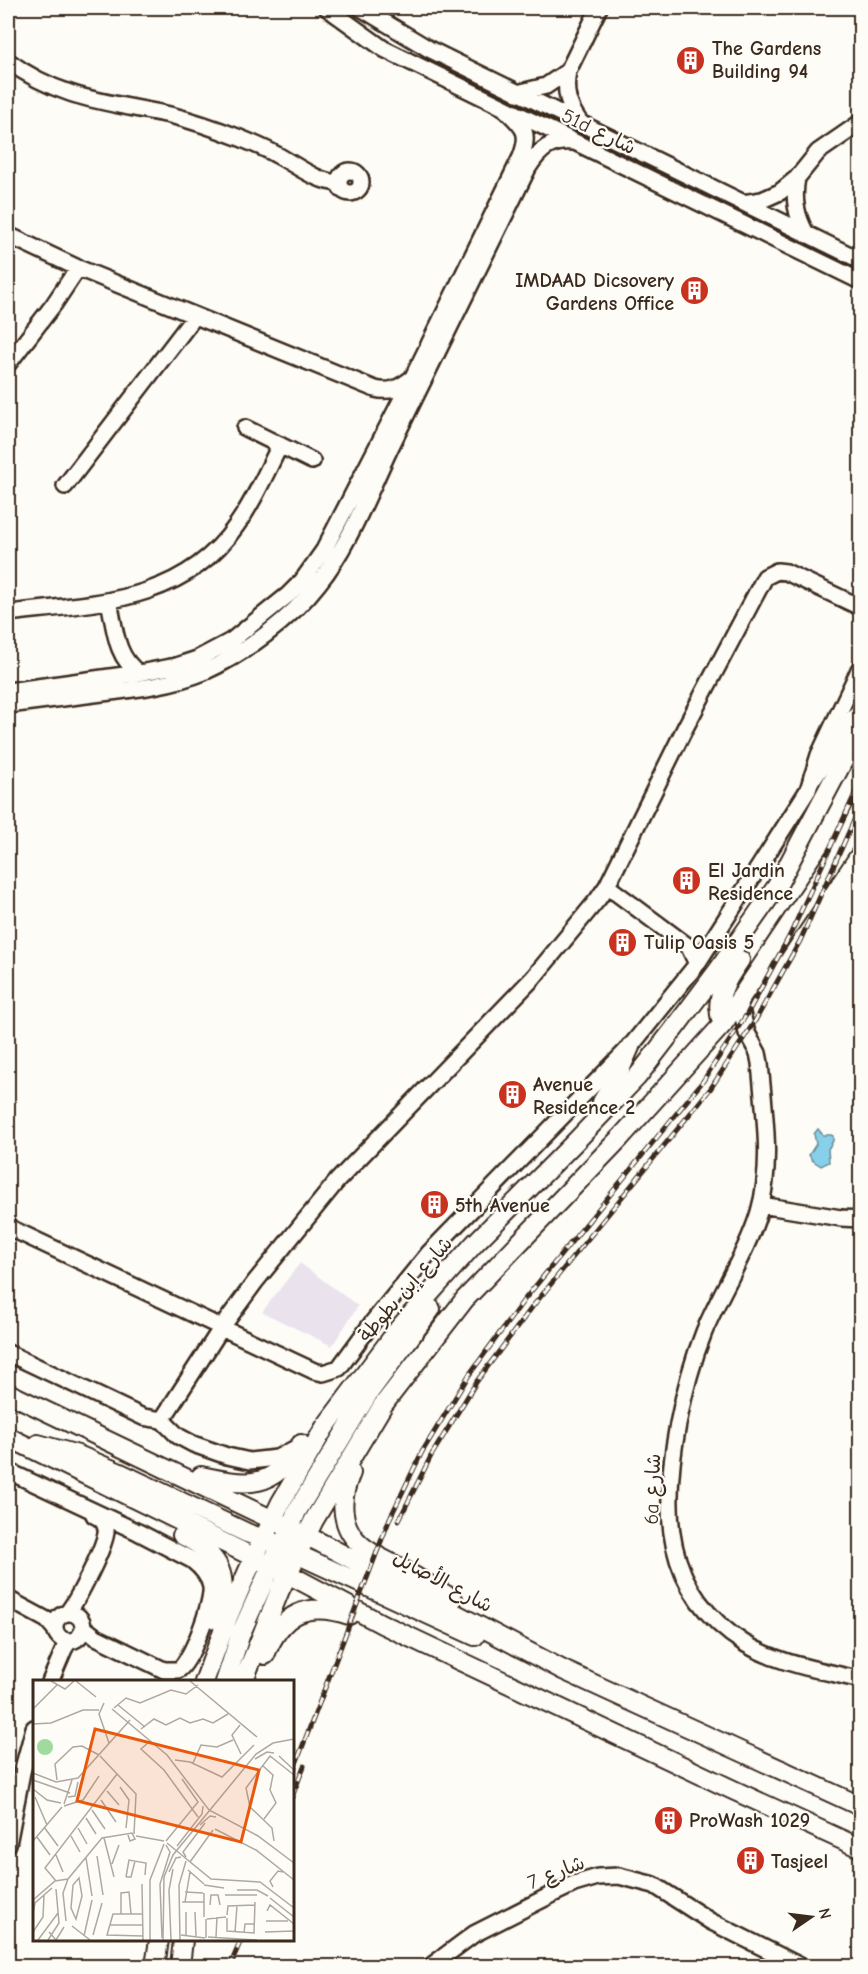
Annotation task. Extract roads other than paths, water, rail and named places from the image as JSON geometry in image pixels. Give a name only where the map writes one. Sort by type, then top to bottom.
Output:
[{"type":"main road","points":[[813,777],[848,725],[861,712]]},
{"type":"main road","name":"شارع إبن بطوطة","points":[[204,1680],[228,1617],[275,1545],[313,1444],[400,1327],[516,1201],[637,1077],[664,1042],[777,886],[861,729]]},
{"type":"main road","name":"شارع إبن بطوطة","points":[[275,1545],[310,1528],[363,1435],[404,1375],[465,1299],[620,1138],[723,1024],[844,843],[861,812]]},
{"type":"main road","points":[[723,1024],[720,1013],[722,990],[765,920],[777,886]]},
{"type":"main road","points":[[577,1140],[616,1079],[630,1047]]},
{"type":"main road","points":[[172,1470],[240,1483],[262,1480],[282,1470],[395,1322],[469,1238],[516,1201]]},
{"type":"main road","points":[[226,1680],[275,1545],[346,1427],[384,1370],[516,1201]]},
{"type":"main road","points":[[8,1386],[12,1394],[172,1470],[275,1545],[301,1561],[296,1567],[297,1579],[244,1680]]},
{"type":"main road","points":[[363,1435],[361,1450],[346,1483],[343,1500],[346,1520],[355,1538],[370,1551],[542,1650],[590,1683]]},
{"type":"main road","points":[[8,1437],[78,1455],[517,1656],[563,1670]]},
{"type":"main road","points":[[8,1437],[73,1469],[275,1545],[297,1579],[382,1624],[842,1840],[861,1846]]},
{"type":"main road","points":[[73,1469],[99,1491],[197,1543],[214,1559],[220,1569],[224,1591],[206,1644],[203,1680]]},
{"type":"main road","name":"شارع الأصايل","points":[[275,1545],[297,1517],[301,1523],[308,1524],[310,1528],[563,1670],[861,1806]]},
{"type":"main road","points":[[256,1680],[275,1633],[300,1612],[323,1608],[382,1624]]},
{"type":"main road","points":[[155,1966],[159,1941]]},
{"type":"main road","points":[[180,1966],[183,1941]]},
{"type":"street","name":"51d شارع","points":[[327,8],[384,49],[861,281]]},
{"type":"street","name":"51d شارع","points":[[361,8],[429,50],[861,260]]},
{"type":"street","points":[[581,123],[573,113],[567,99],[566,81],[568,71],[599,8]]},
{"type":"street","points":[[8,61],[23,72],[62,91],[104,103],[174,116],[208,126],[274,153],[324,181],[339,183]]},
{"type":"street","points":[[518,93],[546,86],[568,71]]},
{"type":"street","points":[[8,691],[176,666],[216,651],[231,641],[302,581],[324,550],[526,144],[527,138],[520,124],[505,109]]},
{"type":"street","points":[[742,202],[771,197],[789,186],[818,152],[861,123]]},
{"type":"street","points":[[8,705],[143,688],[186,678],[226,661],[288,615],[308,597],[331,567],[362,510],[536,154],[545,147],[562,141],[573,142]]},
{"type":"street","points":[[797,178],[796,211],[807,235]]},
{"type":"street","points":[[8,235],[78,268],[375,389],[394,390],[411,379]]},
{"type":"street","points":[[8,364],[78,268]]},
{"type":"street","points":[[65,486],[195,316]]},
{"type":"street","points":[[375,389],[380,392],[386,403],[388,425]]},
{"type":"street","points":[[245,428],[312,461]]},
{"type":"street","points":[[8,613],[110,601],[142,594],[179,578],[200,564],[235,528],[248,508],[280,445]]},
{"type":"street","points":[[162,1420],[222,1327],[255,1282],[337,1182],[533,978],[603,893],[760,583],[768,574],[782,571],[861,607]]},
{"type":"street","points":[[110,601],[119,651],[128,664],[139,673]]},
{"type":"street","points":[[104,678],[115,666],[119,651]]},
{"type":"street","points":[[8,1227],[314,1371],[323,1373],[339,1368],[429,1253],[630,1047],[698,964],[808,790],[819,755],[861,668]]},
{"type":"street","points":[[603,893],[624,901],[689,947],[698,964]]},
{"type":"street","points":[[689,947],[711,945]]},
{"type":"street","name":"6a شارع","points":[[739,1002],[750,1041],[758,1053],[760,1063],[765,1127],[765,1174],[761,1205],[751,1232],[704,1332],[689,1374],[672,1462],[668,1500],[672,1537],[683,1573],[692,1590],[715,1620],[729,1632],[761,1652],[861,1680]]},
{"type":"street","points":[[723,1024],[750,1041]]},
{"type":"street","points":[[761,1205],[861,1219]]},
{"type":"street","points":[[8,1353],[142,1417],[162,1420],[178,1436],[192,1444],[227,1456],[258,1462],[277,1458],[296,1448],[303,1441]]},
{"type":"street","points":[[8,1471],[64,1496],[192,1560],[204,1572],[211,1587],[210,1604],[186,1664],[174,1672],[164,1670],[96,1637],[73,1618],[28,1608]]},
{"type":"street","points":[[8,1599],[47,1620],[60,1635],[81,1635],[73,1618],[77,1600],[107,1531],[102,1521],[71,1504],[64,1496]]},
{"type":"street","points":[[73,1618],[110,1542],[118,1534],[138,1532]]},
{"type":"street","points":[[52,1676],[60,1635],[56,1620],[73,1618]]},
{"type":"street","points":[[8,1844],[33,1732]]},
{"type":"street","name":"شارع 7","points":[[431,1966],[474,1934],[574,1884],[598,1876],[619,1876],[654,1885],[710,1920],[800,1966]]},
{"type":"water","points":[[818,1129],[823,1135],[833,1136],[828,1149],[829,1162],[821,1166],[809,1155],[816,1144],[814,1134]]},
{"type":"railway","points":[[294,1769],[390,1518],[422,1452],[469,1375],[524,1300],[703,1081],[747,1014],[790,935],[860,783]]},
{"type":"railway","points":[[399,1520],[431,1456],[477,1381],[533,1306],[711,1088],[755,1021],[800,941],[860,807]]},
{"type":"railway","points":[[294,1792],[304,1766]]},
{"type":"railway","points":[[230,1966],[241,1941]]},
{"type":"place","name":"The Gardens Building 94","points":[[691,60]]},
{"type":"place","name":"IMDAAD Dicsovery Gardens Office","points":[[695,291]]},
{"type":"place","name":"El Jardin Residence","points":[[687,881]]},
{"type":"place","name":"Tulip Oasis 5","points":[[623,942]]},
{"type":"place","name":"Avenue Residence 2","points":[[512,1095]]},
{"type":"place","name":"5th Avenue","points":[[434,1205]]},
{"type":"place","name":"ProWash 1029","points":[[668,1820]]},
{"type":"place","name":"Tasjeel","points":[[750,1861]]}]
